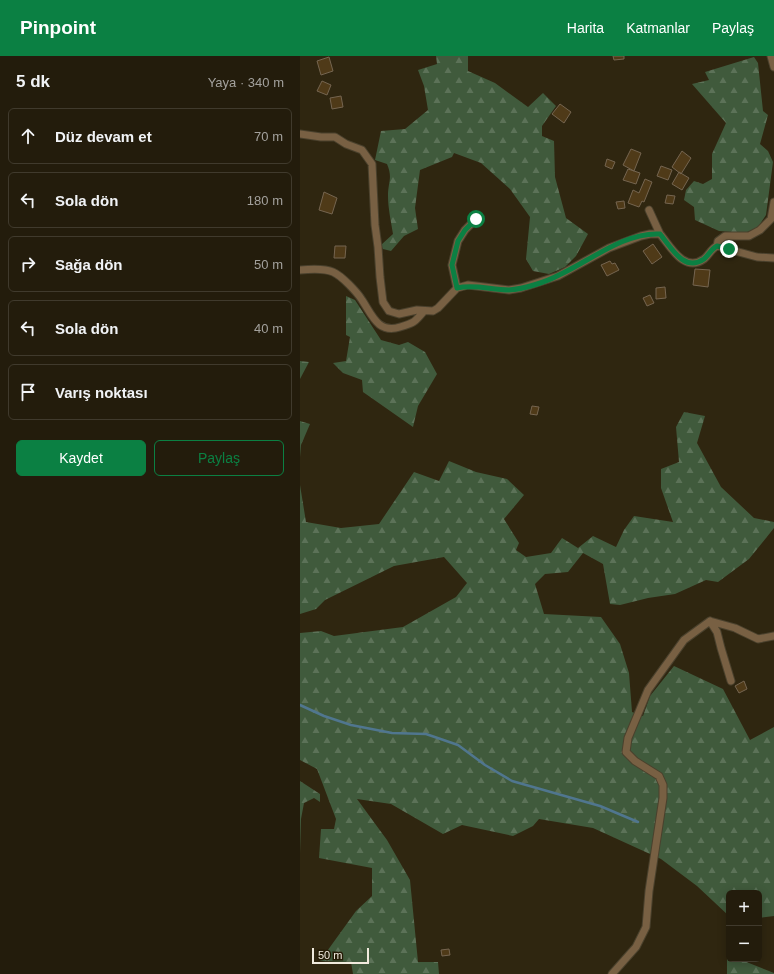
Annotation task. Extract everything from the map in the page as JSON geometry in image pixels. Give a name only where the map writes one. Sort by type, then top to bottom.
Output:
[{"type":"street","points":[[771,56],[774,67]]},
{"type":"street","points":[[300,134],[335,137],[346,144],[362,150],[372,164],[375,225],[383,302],[390,311],[399,314],[417,310],[433,312],[457,288],[468,285],[509,290],[521,288],[558,276],[609,248],[640,236],[660,234]]},
{"type":"street","points":[[649,210],[660,234],[681,261],[689,263],[704,259],[717,246],[718,241],[725,236],[749,236],[760,230],[771,219],[774,202]]},
{"type":"street","points":[[457,288],[452,265],[458,241],[465,230],[476,219]]},
{"type":"street","points":[[717,246],[757,257],[774,258]]},
{"type":"street","points":[[300,270],[314,269],[334,272],[362,299],[371,316],[382,327],[394,329],[414,323],[424,311]]},
{"type":"street","points":[[710,621],[735,628],[758,639],[774,636]]},
{"type":"street","points":[[710,621],[717,632],[732,681]]},
{"type":"street","points":[[612,974],[636,947],[646,927],[663,798],[663,785],[659,776],[635,761],[626,752],[628,738],[648,690],[684,640],[710,621]]},
{"type":"green space","points":[[436,56],[468,56],[468,71],[495,83],[528,107],[543,93],[556,106],[542,126],[542,136],[554,141],[555,177],[566,218],[588,234],[576,256],[565,267],[549,274],[533,271],[526,259],[530,217],[510,189],[481,163],[454,153],[452,157],[420,170],[415,208],[418,229],[404,236],[391,251],[383,249],[381,245],[393,234],[388,201],[390,177],[389,169],[387,164],[375,160],[381,131],[405,129],[428,110],[424,86],[418,70],[437,64]]},
{"type":"green space","points":[[754,57],[758,63],[763,111],[768,115],[760,144],[768,151],[773,162],[766,215],[758,227],[745,233],[719,231],[695,220],[694,207],[684,200],[686,190],[694,181],[703,184],[712,179],[712,154],[726,123],[692,84],[709,80],[705,72]]},
{"type":"green space","points":[[346,296],[355,300],[381,340],[399,345],[408,342],[425,352],[437,374],[418,406],[413,427],[363,392],[362,380],[343,373],[333,363],[346,361],[350,337],[346,335]]},
{"type":"green space","points":[[300,361],[309,362],[300,379]]},
{"type":"green space","points":[[684,412],[705,416],[697,443],[721,487],[754,518],[774,522],[774,528],[749,559],[718,582],[706,580],[675,594],[648,598],[620,605],[610,604],[603,564],[583,553],[568,572],[545,574],[535,584],[544,614],[601,617],[620,644],[629,673],[632,712],[643,716],[650,696],[674,666],[723,689],[750,740],[774,727],[774,916],[762,918],[762,890],[726,890],[726,913],[697,886],[661,859],[593,828],[539,819],[533,826],[513,836],[462,825],[443,834],[391,804],[357,799],[387,840],[410,880],[418,962],[438,962],[439,974],[353,974],[351,962],[320,961],[356,911],[372,896],[372,868],[319,858],[321,829],[334,829],[336,819],[317,769],[300,760],[300,633],[321,631],[334,636],[403,627],[456,597],[467,583],[444,557],[394,566],[325,600],[316,609],[300,614],[300,485],[306,522],[341,528],[379,524],[414,472],[439,481],[449,461],[476,472],[507,479],[524,495],[504,519],[519,543],[516,550],[526,557],[551,553],[562,538],[578,548],[593,536],[616,547],[624,530],[634,516],[673,522],[661,488],[661,469],[679,462],[676,427]]},
{"type":"green space","points":[[300,421],[310,424],[301,445],[300,457]]},
{"type":"green space","points":[[300,781],[320,794],[320,802],[314,798],[304,803],[301,819],[300,853]]},
{"type":"green space","points":[[727,962],[746,962],[774,973],[774,974],[727,974]]},
{"type":"building","points":[[613,56],[624,56],[624,59],[614,60]]},
{"type":"building","points":[[329,57],[333,71],[321,75],[317,61]]},
{"type":"building","points":[[322,81],[331,85],[327,95],[317,91]]},
{"type":"building","points":[[341,96],[343,107],[332,109],[330,98]]},
{"type":"building","points":[[560,104],[571,112],[564,123],[552,114]]},
{"type":"building","points":[[631,149],[641,153],[634,171],[623,165]]},
{"type":"building","points":[[682,151],[691,158],[681,174],[672,167]]},
{"type":"building","points":[[607,159],[615,162],[612,169],[605,166]]},
{"type":"building","points":[[661,166],[672,170],[668,180],[657,176]]},
{"type":"building","points":[[628,169],[640,173],[636,184],[623,180]]},
{"type":"building","points":[[679,172],[689,178],[682,190],[672,184]]},
{"type":"building","points":[[645,179],[652,182],[644,202],[642,201],[639,207],[628,203],[633,190],[639,193]]},
{"type":"building","points":[[324,192],[337,198],[332,214],[319,210]]},
{"type":"building","points":[[667,195],[675,196],[673,204],[665,203]]},
{"type":"building","points":[[624,201],[625,208],[618,209],[616,202]]},
{"type":"building","points":[[653,244],[662,257],[652,264],[643,251]]},
{"type":"building","points":[[335,246],[346,246],[345,258],[334,258]]},
{"type":"building","points":[[610,261],[612,264],[615,263],[619,270],[607,276],[601,265]]},
{"type":"building","points":[[695,269],[710,270],[708,287],[693,285]]},
{"type":"building","points":[[665,287],[666,298],[656,299],[656,288]]},
{"type":"building","points":[[650,295],[654,303],[647,306],[643,298]]},
{"type":"building","points":[[532,406],[539,407],[537,415],[530,414]]},
{"type":"building","points":[[744,681],[747,689],[739,693],[735,686]]},
{"type":"building","points":[[449,949],[450,955],[442,956],[441,950]]},
{"type":"waterway","points":[[300,705],[324,716],[351,725],[392,733],[426,734],[458,745],[485,765],[512,781],[600,806],[638,822]]},
{"type":"route","points":[[476,219],[465,230],[458,241],[452,265],[457,288],[468,285],[509,290],[521,288],[558,276],[609,248],[640,236],[650,234],[660,234],[681,261],[689,263],[704,259],[715,246],[729,249]]}]
